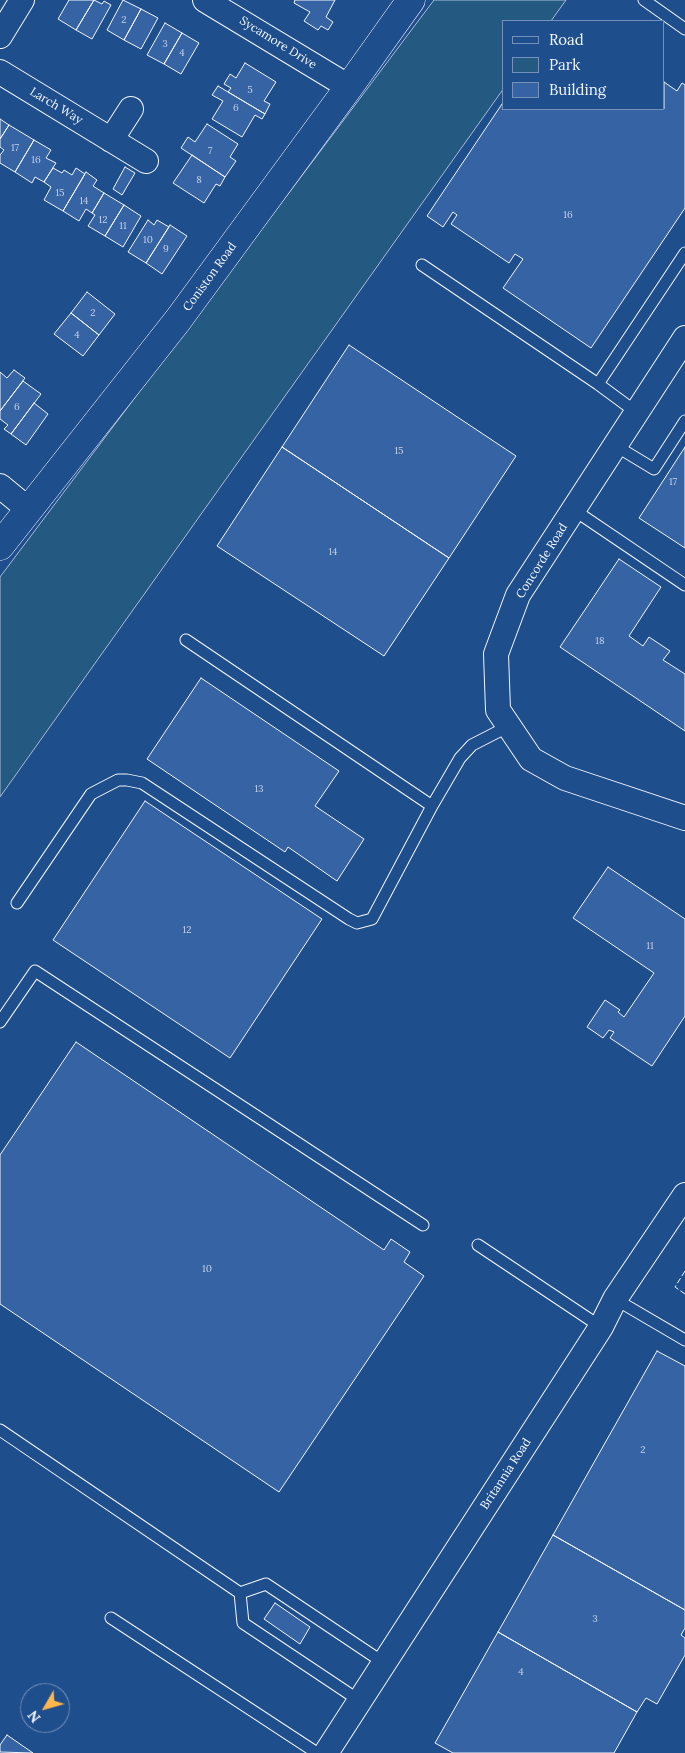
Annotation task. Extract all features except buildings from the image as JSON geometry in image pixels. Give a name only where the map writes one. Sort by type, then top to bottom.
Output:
[{"type":"street","points":[[0,36],[22,0]]},
{"type":"street","name":"Sycamore Drive","points":[[205,0],[232,6],[349,87]]},
{"type":"street","name":"Coniston Road","points":[[0,546],[178,320],[411,0]]},
{"type":"street","name":"Larch Way","points":[[0,72],[146,161]]},
{"type":"street","points":[[111,140],[131,109]]},
{"type":"street","name":"Concorde Road","points":[[685,338],[518,595],[496,654],[498,710],[531,760],[565,778],[685,818]]},
{"type":"street","points":[[0,486],[28,509]]},
{"type":"street","name":"Britannia Road","points":[[326,1753],[601,1327],[615,1300],[685,1195]]},
{"type":"lane","points":[[644,0],[685,29]]},
{"type":"lane","points":[[598,384],[685,253]]},
{"type":"lane","points":[[422,265],[598,384],[636,412]]},
{"type":"lane","points":[[616,446],[654,469],[685,421]]},
{"type":"lane","points":[[574,510],[685,585]]},
{"type":"lane","points":[[186,640],[432,806]]},
{"type":"lane","points":[[17,903],[91,794],[118,780],[142,783],[357,923],[372,920],[432,806],[460,758],[472,745],[509,726]]},
{"type":"lane","points":[[0,1022],[35,971],[422,1225]]},
{"type":"lane","points":[[478,1245],[601,1327]]},
{"type":"lane","points":[[615,1300],[685,1340]]},
{"type":"lane","points":[[0,1430],[240,1593]]},
{"type":"lane","points":[[240,1593],[266,1584],[384,1663]]},
{"type":"lane","points":[[240,1593],[243,1623],[360,1701]]},
{"type":"lane","points":[[111,1618],[317,1753]]},
{"type":"green space","points":[[434,0],[566,0],[552,20],[502,20],[502,91],[0,797],[0,577]]},
{"type":"fence","points":[[685,1271],[675,1287],[685,1294]]}]
